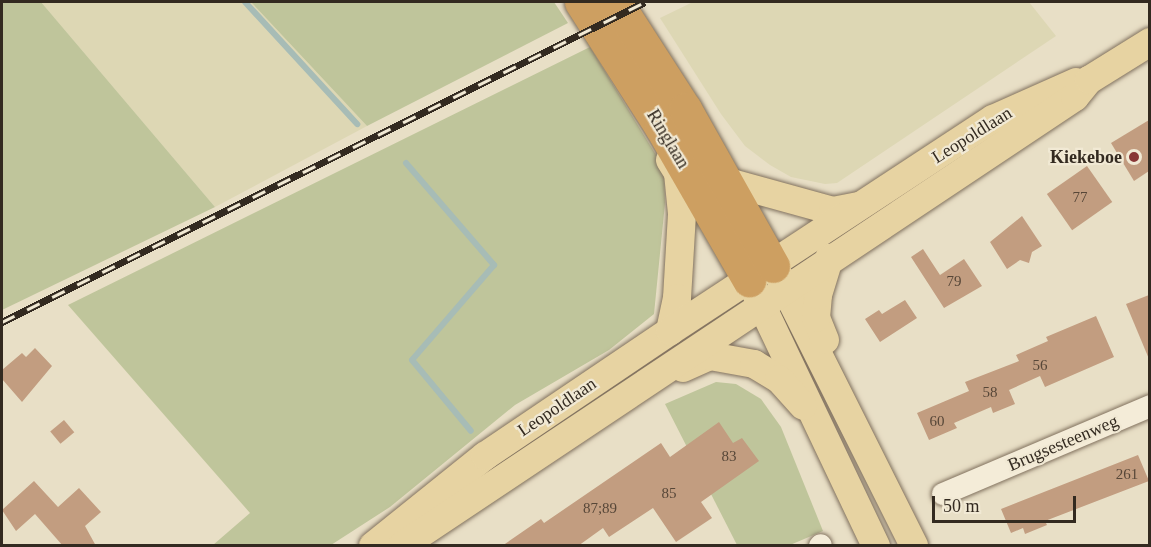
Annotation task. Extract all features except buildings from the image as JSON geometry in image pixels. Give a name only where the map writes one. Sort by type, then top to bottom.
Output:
[{"type":"highway","name":"Ringlaan","points":[[581,2],[768,284]]},
{"type":"highway","name":"Ringlaan","points":[[616,2],[728,182],[768,284]]},
{"type":"main road","name":"Leopoldlaan","points":[[373,546],[485,456],[670,331],[768,284],[829,258],[1075,97],[1089,80],[1149,42]]},
{"type":"main road","name":"Leopoldlaan","points":[[402,546],[657,375],[863,206],[993,119],[1069,83],[1089,80]]},
{"type":"main road","points":[[662,127],[660,145],[678,173],[682,194],[677,298],[670,331]]},
{"type":"main road","points":[[728,182],[833,211],[863,206]]},
{"type":"main road","points":[[827,369],[824,339],[816,318],[818,295],[829,258]]},
{"type":"main road","name":"Ringlaan","points":[[768,284],[827,369],[914,546]]},
{"type":"main road","name":"Ringlaan","points":[[768,284],[824,438],[876,546]]},
{"type":"main road","points":[[657,375],[710,356],[754,364],[779,379],[824,438]]},
{"type":"street","name":"Brugsesteenweg","points":[[943,494],[1149,406]]},
{"type":"shaded area","points":[[41,2],[251,2],[367,126],[215,207]]},
{"type":"shaded area","points":[[693,2],[1029,2],[1056,36],[837,183],[825,184],[791,177],[770,165],[745,146],[721,114],[660,18]]},
{"type":"green space","points":[[2,2],[41,2],[215,207],[2,310]]},
{"type":"green space","points":[[251,2],[554,2],[568,23],[367,126]]},
{"type":"green space","points":[[590,47],[664,168],[665,203],[654,314],[609,350],[515,405],[390,507],[331,545],[213,545],[250,513],[68,305]]},
{"type":"green space","points":[[716,382],[736,384],[761,399],[781,427],[823,531],[790,545],[737,545],[665,404]]},
{"type":"waterway","points":[[245,2],[357,124]]},
{"type":"waterway","points":[[406,163],[494,265],[412,360],[471,431]]},
{"type":"railway","points":[[2,322],[645,2]]},
{"type":"place","name":"Kiekeboe","points":[[1134,157]]}]
